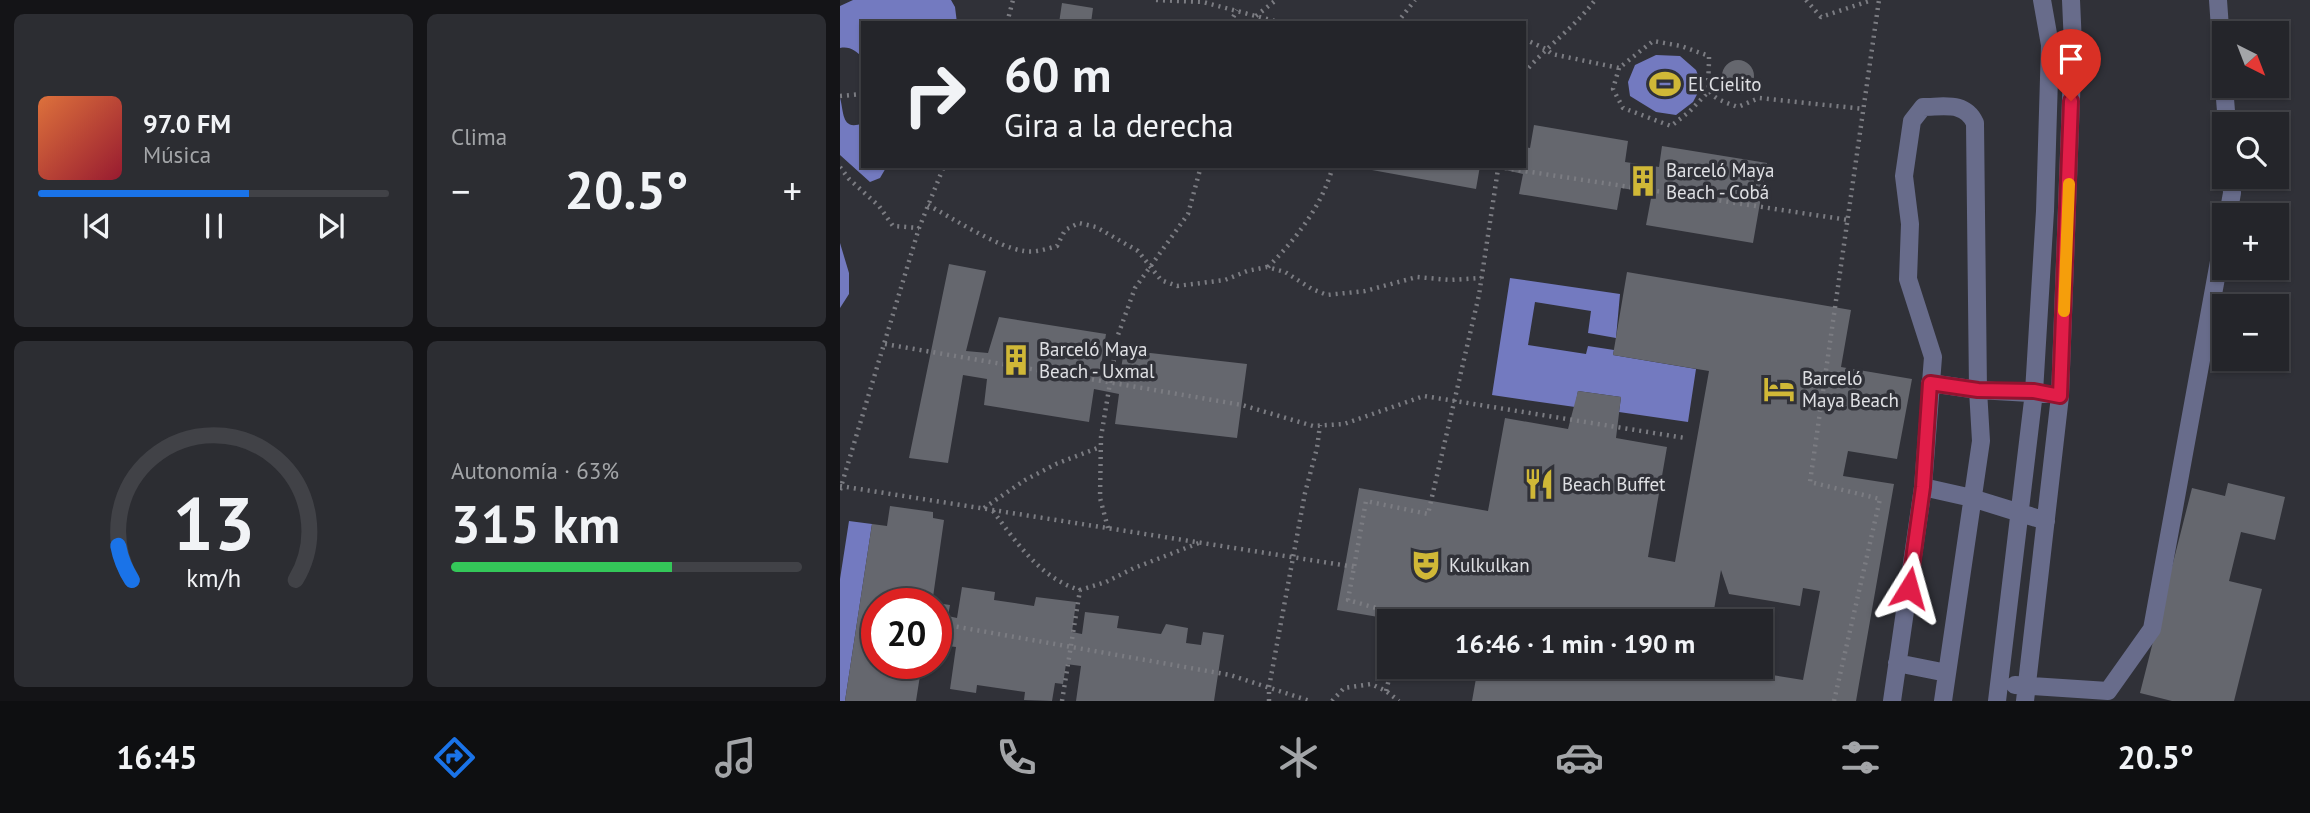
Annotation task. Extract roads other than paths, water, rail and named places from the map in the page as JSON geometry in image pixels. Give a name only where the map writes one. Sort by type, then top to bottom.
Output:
[{"type":"lane","points":[[2042,0],[2050,46],[2045,211],[2034,391],[1999,693],[2108,691],[2152,629],[2216,280]]},
{"type":"lane","points":[[2026,693],[2060,396],[2073,45],[2071,0]]},
{"type":"lane","points":[[2218,0],[2219,21]]},
{"type":"lane","points":[[1892,701],[1923,487],[1932,349],[1908,279],[1910,224],[1904,176],[1912,121],[1916,113],[1923,107],[1958,106],[1971,114],[1975,123],[1981,441],[1943,701]]},
{"type":"lane","points":[[1930,383],[1978,390],[2034,391],[2060,396]]},
{"type":"lane","points":[[1923,487],[2020,511],[2046,521]]},
{"type":"lane","points":[[1897,663],[1947,673]]},
{"type":"water","points":[[853,0],[951,0],[957,21],[861,21],[861,56],[853,50],[840,48],[840,6]]},
{"type":"water","name":"El Cielito","points":[[1656,55],[1680,56],[1696,70],[1702,85],[1693,102],[1676,115],[1656,112],[1630,96],[1628,82],[1635,65]]},
{"type":"water","points":[[840,98],[847,122],[851,125],[861,124],[861,168],[886,168],[880,178],[870,182],[840,155]]},
{"type":"water","points":[[840,243],[849,273],[849,294],[840,308]]},
{"type":"water","points":[[1510,278],[1620,294],[1616,338],[1588,333],[1591,311],[1535,302],[1528,345],[1586,354],[1588,346],[1614,350],[1613,355],[1696,369],[1688,422],[1619,412],[1621,397],[1578,391],[1575,407],[1492,395]]},
{"type":"water","points":[[849,521],[872,524],[845,701],[840,701],[840,579]]},
{"type":"place","name":"El Cielito","points":[[1665,84]]},
{"type":"place","name":"Barceló Maya Beach - Cobá","points":[[1643,181]]},
{"type":"place","name":"Barceló Maya Beach - Uxmal","points":[[1016,360]]},
{"type":"place","name":"Barceló Maya Beach","points":[[1779,389]]},
{"type":"place","name":"Beach Buffet","points":[[1539,484]]},
{"type":"place","name":"Kulkulkan","points":[[1426,565]]}]
